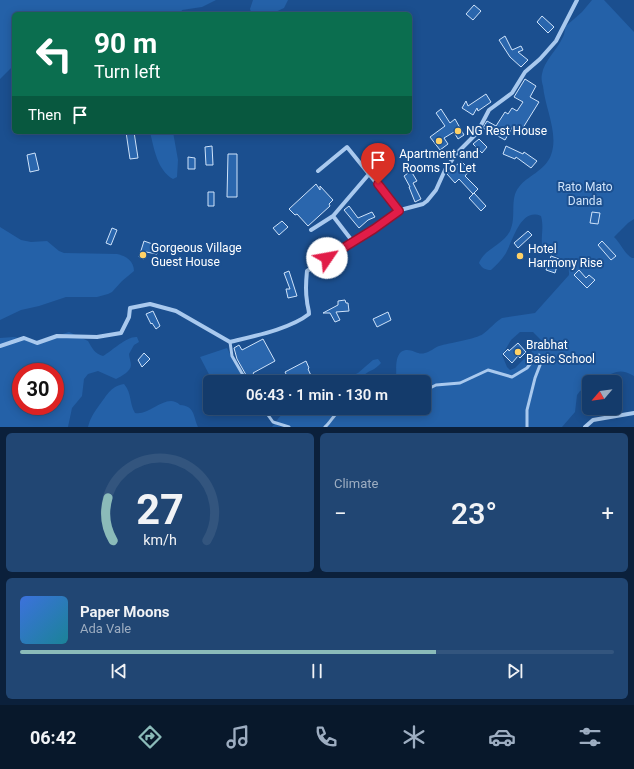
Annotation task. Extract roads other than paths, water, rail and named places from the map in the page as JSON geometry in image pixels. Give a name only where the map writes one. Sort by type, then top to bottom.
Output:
[{"type":"street","points":[[0,346],[24,338],[37,343],[57,336],[97,337],[120,333],[129,317],[130,308],[150,304],[176,312],[230,342],[283,327],[305,317],[309,314],[305,279],[307,271],[374,229],[404,208],[423,204],[427,201],[436,190],[445,170],[456,154],[477,133],[489,110],[512,93],[525,72],[540,59],[556,41],[577,0]]},
{"type":"street","points":[[318,171],[347,147],[399,211]]},
{"type":"street","points":[[311,230],[333,216],[369,174]]},
{"type":"street","points":[[333,216],[353,242]]},
{"type":"street","points":[[586,427],[593,420],[634,414]]},
{"type":"lane","points":[[230,342],[232,356],[243,375]]},
{"type":"lane","points":[[431,388],[436,385],[460,383],[488,370],[512,377],[527,368],[539,355],[541,358],[540,365],[527,410],[527,427]]},
{"type":"lane","points":[[268,415],[273,422],[289,427]]},
{"type":"lane","points":[[325,427],[334,415]]},
{"type":"place","name":"NG Rest House","points":[[458,131]]},
{"type":"place","name":"Apartment and Rooms To Let","points":[[439,141]]},
{"type":"place","name":"Gorgeous Village Guest House","points":[[143,255]]},
{"type":"place","name":"Hotel Harmony Rise","points":[[520,256]]},
{"type":"place","name":"Brabhat Basic School","points":[[518,352]]},
{"type":"park label","name":"Rato Mato Danda","points":[[585,194]]}]
